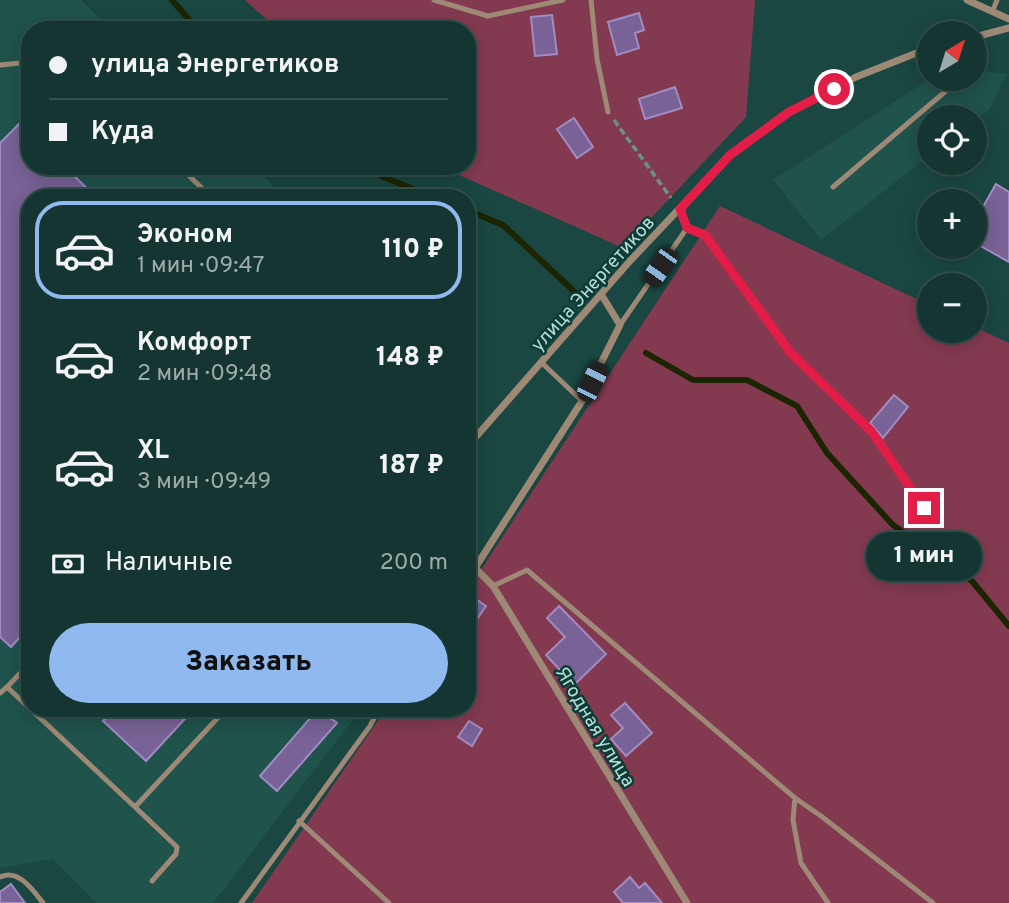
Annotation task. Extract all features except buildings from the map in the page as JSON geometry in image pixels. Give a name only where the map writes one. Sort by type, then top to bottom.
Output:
[{"type":"street","points":[[967,0],[1009,19]]},
{"type":"street","points":[[987,34],[1009,29]]},
{"type":"street","name":"улица Энергетиков","points":[[476,437],[601,294],[730,155],[789,112],[856,77],[917,53]]},
{"type":"street","points":[[476,566],[582,401],[620,325],[601,294]]},
{"type":"street","name":"Ягодная улица","points":[[476,569],[493,586],[687,903]]},
{"type":"lane","points":[[434,0],[488,16],[563,0]]},
{"type":"lane","points":[[591,0],[597,59],[608,112]]},
{"type":"lane","points":[[993,10],[997,0]]},
{"type":"lane","points":[[0,65],[21,63]]},
{"type":"lane","points":[[833,187],[946,91]]},
{"type":"lane","points":[[188,175],[202,189]]},
{"type":"lane","points":[[680,209],[687,228],[705,235],[790,352],[872,432],[924,508]]},
{"type":"lane","points":[[620,325],[687,228]]},
{"type":"lane","points":[[542,363],[582,401]]},
{"type":"lane","points":[[493,586],[527,570],[795,798],[933,903]]},
{"type":"lane","points":[[0,694],[21,672]]},
{"type":"lane","points":[[7,687],[21,700]]},
{"type":"lane","points":[[39,717],[177,846],[176,854],[152,881]]},
{"type":"lane","points":[[135,807],[219,717]]},
{"type":"lane","points":[[241,903],[375,717]]},
{"type":"lane","points":[[795,798],[793,820],[801,863],[828,903]]},
{"type":"lane","points":[[299,821],[389,903]]},
{"type":"lane","points":[[0,877],[5,874],[16,876],[31,888],[43,903]]},
{"type":"path","points":[[608,112],[680,209]]},
{"type":"shaded area","points":[[0,0],[81,0],[103,21],[21,21],[21,175],[262,175],[276,189],[21,189],[21,717],[355,717],[213,903],[96,903],[53,859],[0,868]]},
{"type":"shaded area","points":[[245,0],[755,0],[746,117],[623,248],[459,175],[476,175],[476,21],[268,21]]},
{"type":"shaded area","points":[[987,72],[1006,74],[987,111],[987,105],[917,105],[917,165],[821,240],[773,180],[917,87],[917,91],[987,91]]},
{"type":"shaded area","points":[[720,206],[917,299],[917,343],[987,343],[987,333],[1009,343],[1009,903],[252,903],[380,717],[476,717],[476,577]]},
{"type":"waterway","points":[[172,0],[190,21]]},
{"type":"waterway","points":[[380,175],[413,189]]},
{"type":"waterway","points":[[476,214],[503,225],[579,296]]},
{"type":"waterway","points":[[646,353],[693,380],[747,380],[797,406],[827,453],[893,525],[972,581],[1009,626]]},
{"type":"route","points":[[834,89],[789,112],[730,155],[680,209],[687,228],[705,235],[790,352],[872,432],[924,508]]}]
